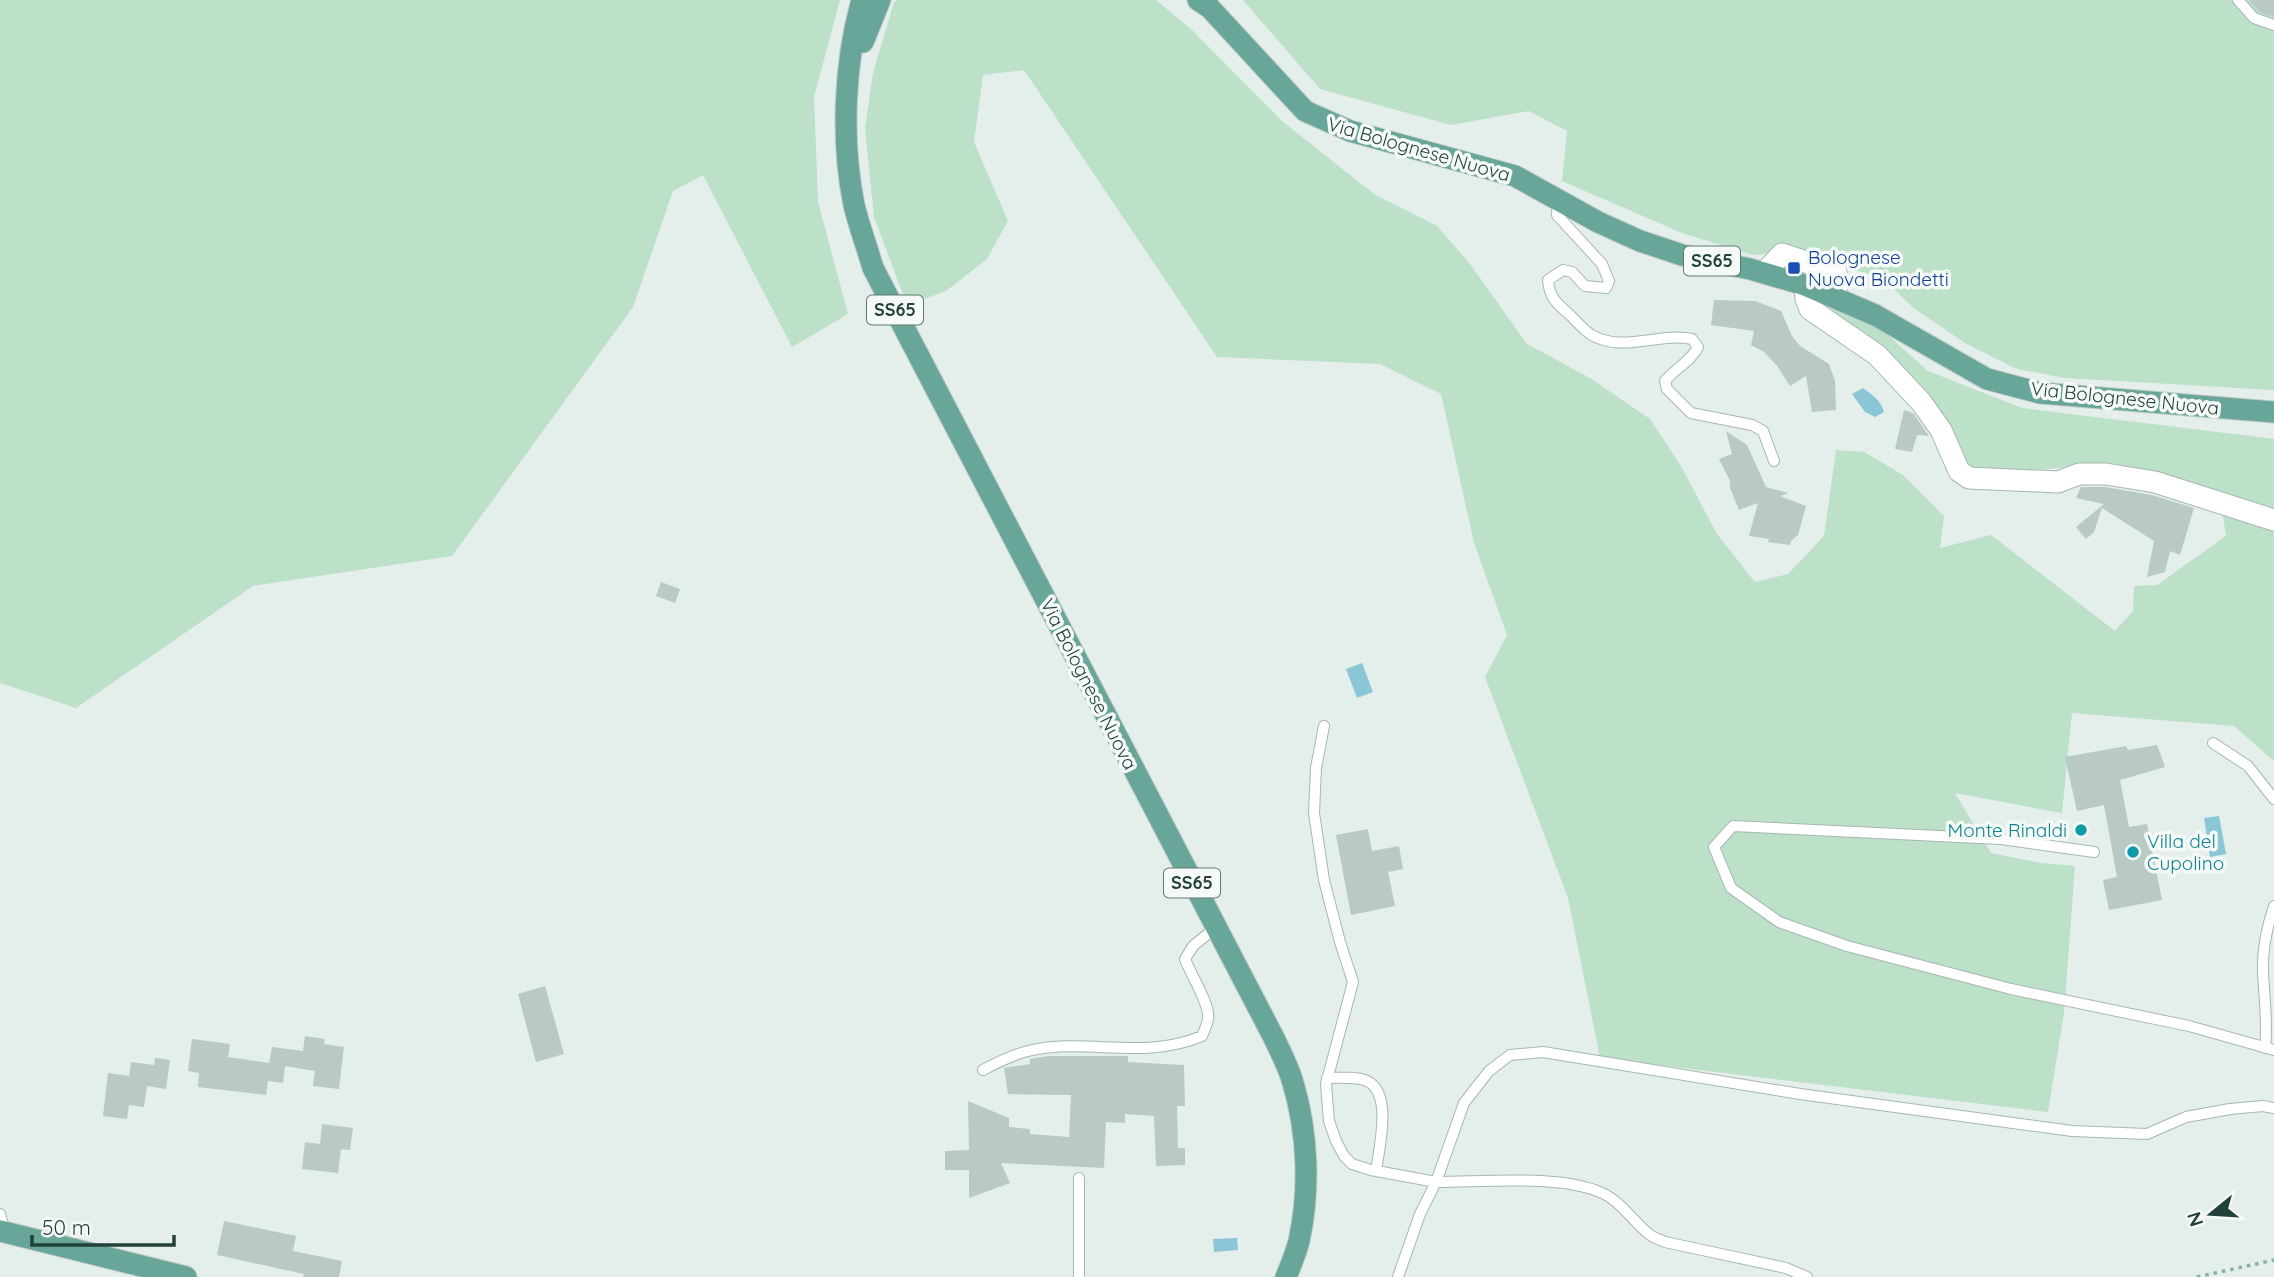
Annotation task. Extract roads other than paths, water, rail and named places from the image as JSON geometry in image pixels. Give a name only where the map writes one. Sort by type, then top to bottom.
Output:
[{"type":"main road","name":"Via Bolognese Nuova","points":[[862,0],[848,95],[846,146],[853,194],[873,268],[1274,1038],[1293,1082],[1301,1119],[1306,1164],[1299,1242],[1286,1277]]},
{"type":"main road","name":"Via Bolognese Nuova","points":[[848,95],[864,38],[880,0]]},
{"type":"main road","name":"Via Bolognese Nuova","points":[[1198,0],[1210,8],[1305,111],[1318,119],[1350,131],[1515,176],[1598,222],[1640,241],[1682,255],[1765,273],[1836,297],[1875,315],[1987,379],[2040,393],[2274,412]]},
{"type":"main road","points":[[2,1226],[186,1277]]},
{"type":"street","points":[[1765,273],[1782,254],[1836,272],[1836,297]]},
{"type":"street","points":[[1805,285],[1810,309],[1877,355],[1921,402],[1941,430],[1959,471],[1969,478],[2058,482],[2079,474],[2106,474],[2155,482],[2274,520]]},
{"type":"lane","points":[[2238,0],[2254,18],[2274,25]]},
{"type":"lane","points":[[1558,201],[1557,215],[1602,264],[1609,281],[1606,288],[1585,286],[1572,272],[1563,270],[1548,280],[1553,300],[1591,334],[1611,341],[1628,344],[1679,337],[1692,339],[1698,347],[1693,357],[1675,368],[1665,381],[1667,389],[1691,414],[1752,425],[1763,431],[1774,461]]},
{"type":"lane","points":[[1324,726],[1316,768],[1314,813],[1324,880],[1339,942],[1353,982],[1327,1078],[1326,1102],[1329,1121],[1344,1156],[1352,1164],[1376,1171],[1436,1182],[1578,1184],[1605,1194],[1636,1219],[1650,1236],[1665,1242],[1786,1268],[1807,1277]]},
{"type":"lane","points":[[2213,743],[2248,766],[2274,799]]},
{"type":"lane","points":[[2094,852],[2001,839],[1732,826],[1714,848],[1731,888],[1779,922],[1847,946],[2011,989],[2189,1026],[2270,1049],[2263,968],[2265,933],[2274,906]]},
{"type":"lane","points":[[983,1070],[1006,1058],[1031,1050],[1154,1048],[1183,1044],[1202,1036],[1209,1016],[1185,959],[1193,946],[1215,928]]},
{"type":"lane","points":[[1398,1277],[1464,1103],[1489,1071],[1510,1055],[1543,1052],[1800,1094],[2072,1131],[2147,1134],[2186,1117],[2230,1109],[2263,1106],[2274,1108]]},
{"type":"lane","points":[[1327,1078],[1362,1079],[1372,1084],[1379,1093],[1383,1111],[1376,1171]]},
{"type":"lane","points":[[1079,1178],[1079,1277]]},
{"type":"water","points":[[1863,388],[1878,401],[1884,412],[1875,417],[1865,412],[1852,394]]},
{"type":"water","points":[[1362,663],[1373,692],[1357,698],[1346,669]]},
{"type":"water","points":[[2219,816],[2226,854],[2210,857],[2204,818]]},
{"type":"water","points":[[1237,1238],[1238,1250],[1214,1252],[1213,1239]]},
{"type":"place","name":"Bolognese Nuova Biondetti","points":[[1794,268]]},
{"type":"place","name":"Monte Rinaldi","points":[[2081,830]]},
{"type":"place","name":"Villa del Cupolino","points":[[2133,852]]}]
